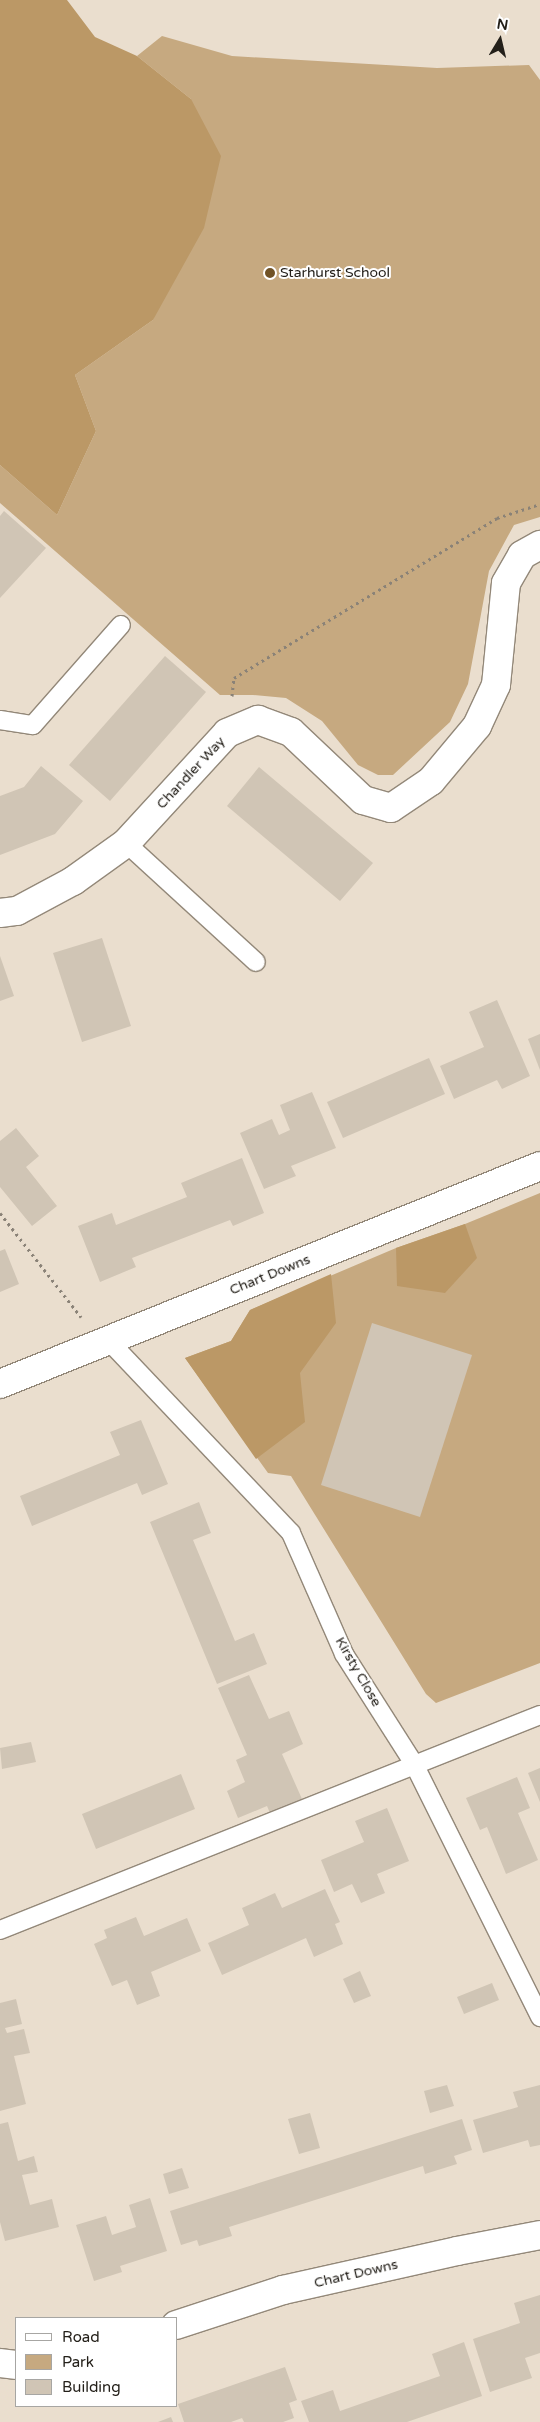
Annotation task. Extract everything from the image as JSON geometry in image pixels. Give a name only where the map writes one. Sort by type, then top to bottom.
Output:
[{"type":"street","name":"Chandler Way","points":[[0,913],[17,911],[73,882],[126,843],[227,733],[258,720],[292,732],[363,800],[391,808],[431,781],[478,726],[496,685],[506,583],[522,555],[540,545]]},
{"type":"street","name":"Chart Downs","points":[[0,1384],[540,1166]]},
{"type":"street","name":"Chart Downs","points":[[178,2324],[283,2290],[457,2250],[540,2235]]},
{"type":"street","points":[[0,2363],[15,2365]]},
{"type":"lane","points":[[0,720],[33,725],[121,625]]},
{"type":"lane","points":[[126,843],[256,962]]},
{"type":"lane","name":"Kirsty Close","points":[[108,1340],[291,1533],[344,1654],[414,1764],[540,2017]]},
{"type":"lane","points":[[0,1930],[540,1715]]},
{"type":"path","points":[[227,733],[234,678],[497,518],[540,504]]},
{"type":"path","points":[[0,1213],[83,1319],[108,1340]]},
{"type":"green space","name":"Starhurst School","points":[[162,36],[232,56],[437,68],[529,65],[540,80],[540,517],[514,525],[489,571],[468,684],[450,722],[393,775],[378,775],[358,765],[322,721],[286,698],[220,695],[0,503],[0,465],[57,515],[96,431],[75,375],[153,320],[191,99],[137,56]]},
{"type":"green space","points":[[540,1193],[540,1663],[436,1703],[426,1694],[291,1476],[268,1473],[185,1358],[231,1341],[250,1310],[396,1248],[465,1224]]},
{"type":"shaded area","points":[[0,0],[67,0],[95,37],[137,56],[191,99],[221,156],[204,228],[153,320],[75,375],[96,431],[57,515],[0,465]]},
{"type":"shaded area","points":[[465,1224],[477,1258],[445,1293],[397,1286],[396,1248]]},
{"type":"shaded area","points":[[331,1274],[336,1323],[300,1373],[305,1422],[256,1459],[185,1358],[231,1341],[250,1310]]},
{"type":"building","points":[[4,511],[46,548],[0,598],[0,516]]},
{"type":"building","points":[[165,656],[206,692],[110,801],[69,765]]},
{"type":"building","points":[[41,766],[83,801],[55,834],[0,855],[0,796],[24,787]]},
{"type":"building","points":[[259,767],[373,863],[340,901],[227,806]]},
{"type":"building","points":[[102,938],[131,1026],[82,1042],[53,953]]},
{"type":"building","points":[[0,956],[14,996],[0,1001]]},
{"type":"building","points":[[497,1000],[530,1076],[502,1089],[497,1080],[454,1099],[440,1066],[484,1047],[469,1012]]},
{"type":"building","points":[[540,1034],[540,1070],[528,1039]]},
{"type":"building","points":[[429,1058],[445,1094],[343,1138],[327,1102]]},
{"type":"building","points":[[312,1092],[336,1148],[291,1166],[296,1176],[264,1189],[240,1133],[272,1119],[279,1135],[290,1130],[280,1105]]},
{"type":"building","points":[[16,1128],[39,1156],[26,1167],[57,1206],[32,1226],[0,1187],[0,1141]]},
{"type":"building","points":[[242,1158],[264,1213],[233,1226],[230,1220],[132,1258],[136,1267],[100,1282],[78,1226],[112,1213],[116,1225],[187,1197],[181,1183]]},
{"type":"building","points":[[5,1249],[19,1284],[0,1292],[0,1251]]},
{"type":"building","points":[[372,1323],[472,1355],[420,1517],[321,1485]]},
{"type":"building","points":[[141,1420],[168,1484],[142,1495],[137,1483],[32,1526],[20,1496],[120,1455],[110,1432]]},
{"type":"building","points":[[199,1502],[211,1533],[193,1540],[235,1641],[254,1633],[267,1664],[217,1684],[150,1522]]},
{"type":"building","points":[[249,1675],[269,1719],[289,1711],[303,1744],[282,1754],[302,1799],[270,1813],[267,1806],[238,1818],[227,1791],[245,1782],[236,1760],[247,1755],[218,1688]]},
{"type":"building","points":[[31,1742],[36,1762],[2,1769],[0,1748]]},
{"type":"building","points":[[540,1768],[540,1802],[528,1773]]},
{"type":"building","points":[[181,1774],[195,1809],[96,1849],[82,1814]]},
{"type":"building","points":[[517,1777],[530,1808],[518,1813],[538,1860],[506,1874],[487,1827],[480,1830],[466,1798]]},
{"type":"building","points":[[387,1808],[409,1861],[377,1874],[385,1893],[361,1903],[352,1884],[334,1892],[321,1860],[364,1842],[355,1821]]},
{"type":"building","points":[[325,1889],[340,1922],[335,1924],[343,1944],[314,1957],[306,1938],[222,1975],[208,1943],[249,1925],[242,1908],[275,1893],[282,1908]]},
{"type":"building","points":[[136,1917],[144,1936],[187,1918],[201,1951],[151,1972],[160,1996],[137,2005],[127,1980],[112,1986],[94,1944],[107,1938],[104,1930]]},
{"type":"building","points":[[360,1971],[371,1996],[354,2003],[343,1979]]},
{"type":"building","points":[[492,1983],[499,2000],[464,2014],[457,1997]]},
{"type":"building","points":[[16,1999],[22,2024],[5,2028],[7,2033],[24,2029],[30,2053],[14,2056],[26,2104],[0,2111],[0,2003]]},
{"type":"building","points":[[447,2085],[454,2106],[430,2113],[424,2091]]},
{"type":"building","points":[[540,2085],[540,2145],[530,2147],[528,2140],[483,2153],[473,2120],[518,2107],[513,2092]]},
{"type":"building","points":[[310,2113],[320,2148],[299,2154],[288,2119]]},
{"type":"building","points":[[462,2119],[472,2150],[454,2156],[457,2164],[425,2174],[423,2166],[229,2227],[232,2236],[199,2246],[197,2240],[181,2245],[170,2211]]},
{"type":"building","points":[[8,2122],[18,2161],[34,2156],[38,2172],[22,2175],[30,2205],[52,2199],[59,2227],[5,2241],[0,2222],[0,2124]]},
{"type":"building","points":[[182,2168],[189,2188],[169,2194],[163,2174]]},
{"type":"building","points":[[150,2198],[167,2251],[120,2266],[122,2272],[94,2281],[76,2225],[106,2216],[112,2235],[136,2227],[129,2205]]},
{"type":"building","points":[[540,2295],[540,2353],[525,2358],[532,2378],[490,2392],[473,2339],[520,2323],[514,2303]]},
{"type":"building","points":[[464,2342],[482,2396],[407,2422],[309,2422],[301,2401],[333,2390],[340,2411],[440,2376],[432,2354]]},
{"type":"building","points":[[285,2367],[297,2400],[289,2403],[294,2418],[283,2422],[244,2422],[242,2418],[231,2422],[184,2422],[178,2404]]},
{"type":"building","points":[[171,2417],[173,2422],[158,2422]]},
{"type":"place","name":"Starhurst School","points":[[270,273]]}]
